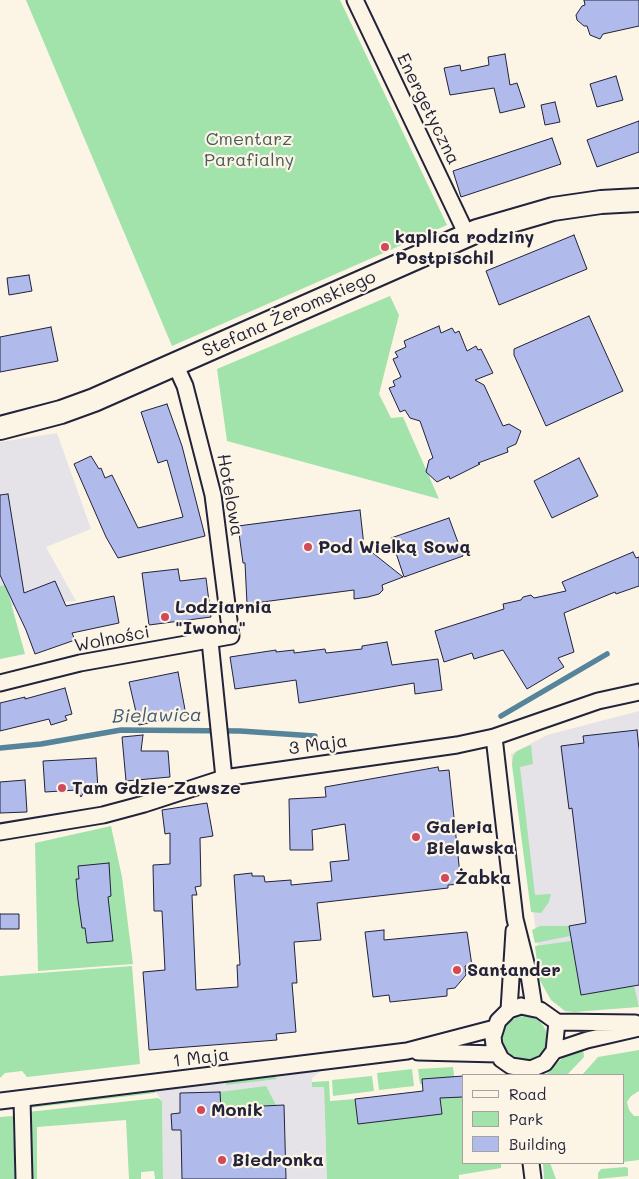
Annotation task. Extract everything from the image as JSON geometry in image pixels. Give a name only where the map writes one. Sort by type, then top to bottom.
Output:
[{"type":"street","name":"Energetyczna","points":[[355,0],[467,235]]},
{"type":"street","name":"Stefana Żeromskiego","points":[[0,428],[61,412],[175,364],[467,235],[553,209],[601,202],[639,200]]},
{"type":"street","name":"Hotelowa","points":[[175,364],[185,386],[212,490],[231,636]]},
{"type":"street","name":"Wolności","points":[[0,683],[80,663],[231,636]]},
{"type":"street","points":[[210,641],[224,778]]},
{"type":"street","name":"3 Maja","points":[[0,832],[103,815],[224,778],[457,745],[494,737],[598,701],[639,692]]},
{"type":"street","points":[[494,737],[515,920],[530,975],[534,1007]]},
{"type":"street","points":[[509,1010],[515,920]]},
{"type":"street","points":[[557,1022],[554,1051],[538,1071],[524,1069],[517,1072],[498,1054],[493,1037],[495,1028],[503,1015],[509,1010],[521,1006],[534,1007],[557,1022],[639,1023]]},
{"type":"street","name":"1 Maja","points":[[0,1101],[407,1051],[495,1028]]},
{"type":"street","points":[[554,1051],[639,1028]]},
{"type":"street","name":"1 Maja","points":[[407,1051],[498,1054]]},
{"type":"street","points":[[22,1099],[24,1179]]},
{"type":"shaded area","points":[[57,433],[91,529],[46,547],[76,601],[0,607],[0,442]]},
{"type":"shaded area","points":[[639,711],[639,1003],[573,1009],[543,982],[511,754],[547,735]]},
{"type":"shaded area","points":[[321,1071],[312,1078],[312,1087],[324,1087],[327,1179],[163,1179],[162,1101],[155,1091]]},
{"type":"green space","name":"Cmentarz Parafialny","points":[[26,0],[340,0],[447,225],[172,346]]},
{"type":"green space","points":[[390,296],[399,315],[379,394],[391,418],[403,417],[439,499],[227,441],[217,369]]},
{"type":"green space","points":[[6,585],[25,654],[0,659],[0,586]]},
{"type":"green space","points":[[531,745],[533,764],[520,767],[535,895],[551,894],[549,902],[541,913],[531,912],[512,765],[513,756],[517,751]]},
{"type":"green space","points":[[111,826],[122,877],[133,964],[38,971],[35,843]]},
{"type":"green space","points":[[540,926],[569,926],[570,936],[535,943],[532,930]]},
{"type":"green space","points":[[571,941],[581,995],[634,986],[639,1007],[574,1012],[565,1011],[551,1000],[539,979],[535,946]]},
{"type":"green space","points":[[132,966],[140,1064],[27,1077],[22,1071],[5,1073],[0,1078],[0,976]]},
{"type":"green space","points":[[525,1016],[537,1020],[543,1026],[547,1038],[543,1050],[537,1056],[525,1060],[513,1056],[507,1050],[503,1038],[507,1026],[513,1020]]},
{"type":"green space","points":[[583,1047],[584,1057],[568,1074],[547,1074],[567,1053]]},
{"type":"green space","points":[[639,1050],[639,1091],[631,1096],[627,1102],[629,1110],[634,1116],[639,1116],[639,1160],[624,1162],[624,1074],[583,1074],[598,1057]]},
{"type":"green space","points":[[453,1067],[456,1092],[460,1092],[462,1099],[462,1164],[501,1164],[501,1168],[459,1175],[459,1179],[327,1179],[324,1087],[312,1087],[312,1082],[329,1081],[330,1101],[355,1099],[358,1124],[442,1114],[439,1089],[420,1084],[418,1069]]},
{"type":"green space","points":[[412,1069],[414,1086],[379,1090],[377,1073]]},
{"type":"green space","points":[[274,1076],[277,1079],[226,1085],[226,1081]]},
{"type":"green space","points":[[372,1076],[374,1091],[333,1096],[332,1080]]},
{"type":"green space","points":[[266,1086],[276,1105],[221,1108],[220,1092]]},
{"type":"green space","points":[[155,1091],[155,1093],[29,1108],[30,1105]]},
{"type":"green space","points":[[158,1098],[162,1101],[163,1179],[155,1179],[154,1171],[141,1172],[141,1179],[129,1179],[126,1120],[37,1127],[37,1179],[31,1179],[28,1112]]},
{"type":"green space","points":[[13,1116],[15,1179],[0,1179],[0,1117]]},
{"type":"green space","points":[[543,1164],[550,1164],[556,1179],[544,1179]]},
{"type":"green space","points":[[628,1168],[628,1176],[598,1179],[598,1173],[601,1169]]},
{"type":"building","points":[[584,0],[639,0],[639,26],[603,34],[600,39],[590,35],[587,26],[584,26],[577,20],[576,15],[582,6],[585,5]]},
{"type":"building","points":[[505,54],[510,85],[517,83],[525,107],[500,113],[494,88],[450,95],[444,68],[460,65],[461,71],[489,65],[488,57]]},
{"type":"building","points":[[616,76],[623,100],[597,107],[590,84]]},
{"type":"building","points":[[555,102],[560,122],[545,125],[541,105]]},
{"type":"building","points":[[639,121],[639,152],[597,167],[587,140]]},
{"type":"building","points":[[552,138],[561,164],[461,197],[453,171]]},
{"type":"building","points":[[574,235],[587,269],[499,305],[486,271]]},
{"type":"building","points":[[29,275],[32,291],[9,295],[7,278]]},
{"type":"building","points":[[589,316],[623,391],[546,426],[514,355],[514,349]]},
{"type":"building","points":[[439,326],[441,333],[452,328],[455,333],[459,331],[467,351],[476,346],[478,350],[481,349],[493,373],[475,380],[484,385],[503,426],[509,424],[521,431],[516,444],[507,448],[508,452],[478,463],[480,464],[450,479],[449,476],[437,482],[426,472],[429,460],[433,458],[420,421],[410,418],[405,410],[400,412],[389,388],[395,386],[393,381],[401,377],[393,359],[398,357],[395,352],[406,347],[404,341]]},
{"type":"building","points":[[51,327],[58,361],[0,372],[0,337]]},
{"type":"building","points":[[167,404],[182,446],[205,536],[118,558],[106,537],[74,464],[91,456],[99,469],[101,468],[105,478],[112,475],[138,528],[183,517],[167,460],[158,463],[141,412]]},
{"type":"building","points":[[579,458],[598,496],[552,518],[534,481]]},
{"type":"building","points":[[8,494],[24,593],[55,581],[66,606],[114,596],[119,623],[72,633],[75,640],[35,654],[0,575],[0,495]]},
{"type":"building","points":[[360,510],[364,546],[403,577],[382,585],[383,590],[379,594],[368,597],[354,599],[354,590],[247,604],[245,563],[243,563],[238,526]]},
{"type":"building","points":[[449,518],[463,556],[404,577],[391,538]]},
{"type":"building","points":[[633,552],[636,558],[639,557],[639,586],[616,594],[615,592],[564,613],[574,652],[558,658],[564,667],[527,689],[503,650],[474,659],[472,653],[444,662],[435,631],[504,609],[503,604],[521,600],[523,597],[531,595],[534,598],[566,591],[562,582]]},
{"type":"building","points":[[178,569],[180,581],[206,578],[211,617],[149,625],[142,573]]},
{"type":"building","points":[[387,642],[392,665],[438,659],[442,690],[415,694],[414,683],[299,703],[296,680],[235,689],[230,657],[276,650],[276,652],[294,650],[294,653],[325,649],[326,653],[362,649],[362,646]]},
{"type":"building","points":[[178,672],[186,715],[139,725],[129,682]]},
{"type":"building","points":[[65,688],[72,714],[65,716],[67,720],[51,725],[49,719],[0,731],[0,703],[25,697],[25,699]]},
{"type":"building","points":[[637,730],[639,749],[639,985],[581,995],[569,926],[586,923],[572,808],[569,809],[561,746],[584,743],[583,736]]},
{"type":"building","points":[[143,735],[141,751],[168,751],[170,777],[126,781],[122,737]]},
{"type":"building","points":[[96,758],[98,789],[85,790],[81,797],[77,790],[45,792],[43,761]]},
{"type":"building","points":[[438,767],[439,771],[449,770],[461,884],[448,885],[448,888],[317,903],[321,940],[294,942],[297,983],[292,983],[296,1032],[276,1034],[277,1040],[149,1050],[143,972],[165,970],[162,911],[154,911],[153,865],[170,864],[170,833],[165,834],[162,810],[207,803],[213,836],[200,838],[201,886],[195,887],[197,895],[192,895],[196,990],[238,987],[237,965],[240,965],[234,875],[252,873],[252,876],[264,876],[265,882],[291,880],[291,885],[332,881],[330,862],[349,860],[345,824],[312,830],[313,850],[290,850],[289,799],[326,797],[325,787]]},
{"type":"building","points":[[25,780],[27,812],[0,813],[0,782]]},
{"type":"building","points":[[109,863],[111,896],[108,897],[113,941],[87,943],[85,928],[82,928],[78,900],[76,879],[79,879],[78,866]]},
{"type":"building","points":[[0,914],[19,914],[19,929],[0,929]]},
{"type":"building","points":[[384,930],[384,940],[467,932],[472,966],[465,966],[466,975],[455,988],[447,989],[447,996],[390,1002],[389,995],[373,997],[365,932]]},
{"type":"building","points":[[462,1076],[462,1097],[440,1098],[442,1114],[358,1124],[355,1099],[423,1091],[422,1079]]},
{"type":"building","points":[[220,1092],[221,1108],[284,1105],[286,1179],[182,1179],[181,1130],[172,1130],[171,1114],[180,1113],[180,1093]]},
{"type":"waterway","name":"Bielawica","points":[[501,716],[607,654]]},
{"type":"waterway","name":"Bielawica","points":[[0,748],[41,744],[121,730],[240,731],[315,736]]},
{"type":"place","name":"kaplica rodziny Postpischil","points":[[385,247]]},
{"type":"place","name":"Pod Wielką Sową","points":[[308,547]]},
{"type":"place","name":"Lodziarnia \"Iwona\"","points":[[165,617]]},
{"type":"place","name":"Tam Gdzie Zawsze","points":[[62,788]]},
{"type":"place","name":"Galeria Bielawska","points":[[416,837]]},
{"type":"place","name":"Żabka","points":[[445,878]]},
{"type":"place","name":"Santander","points":[[457,970]]},
{"type":"place","name":"Monik","points":[[201,1110]]},
{"type":"place","name":"Biedronka","points":[[222,1160]]}]
